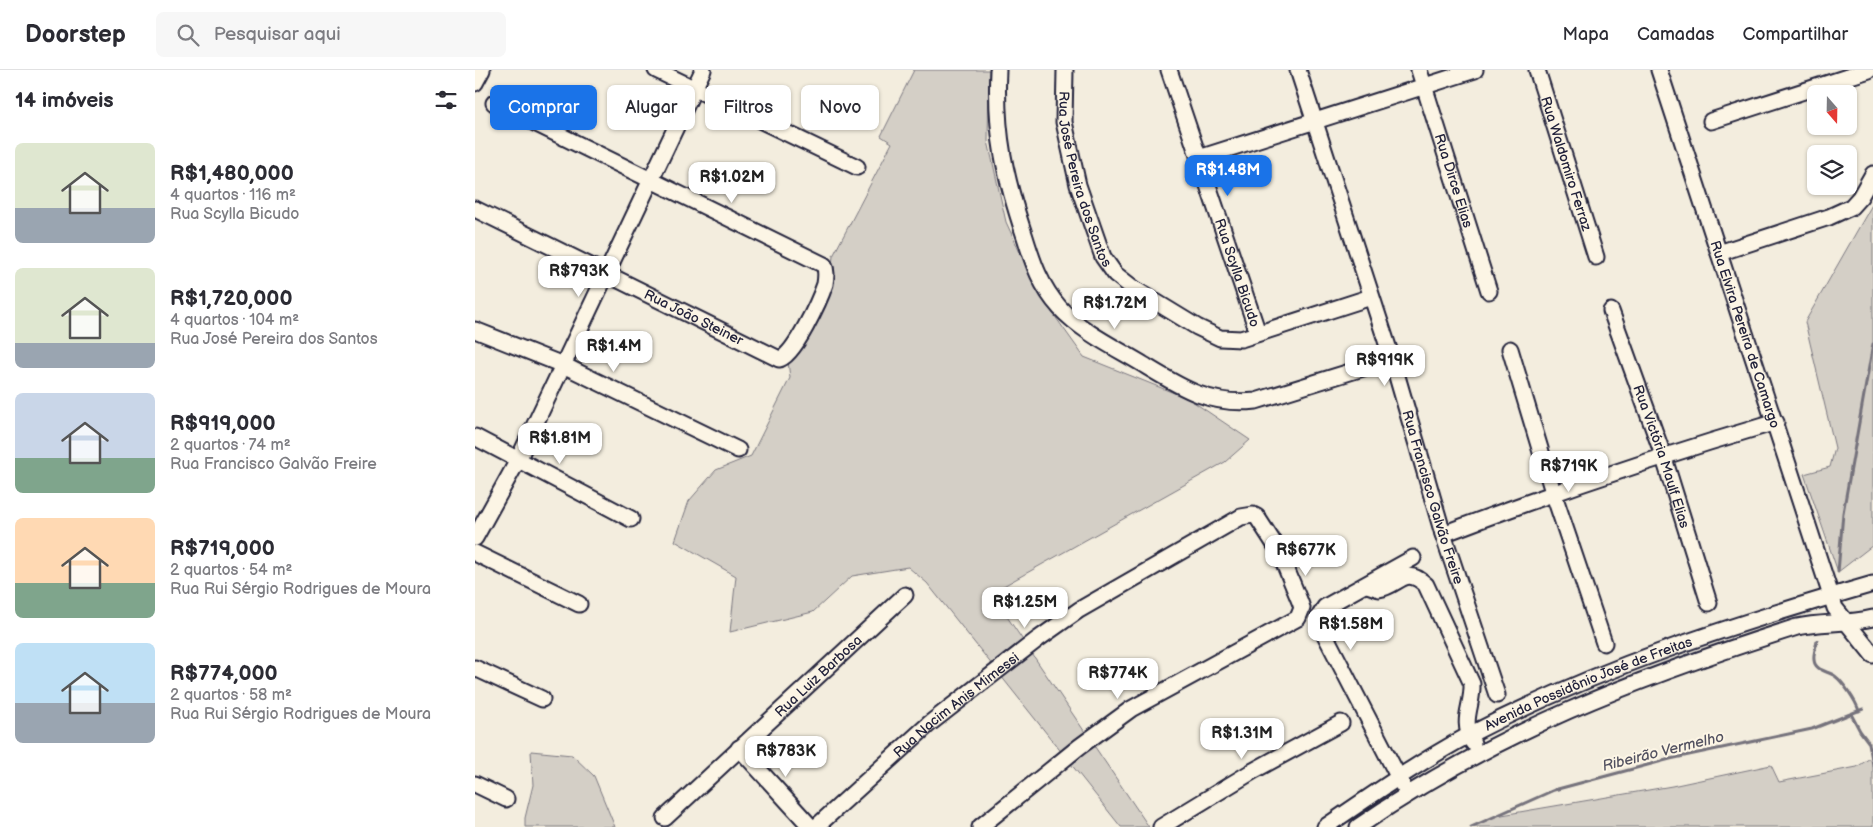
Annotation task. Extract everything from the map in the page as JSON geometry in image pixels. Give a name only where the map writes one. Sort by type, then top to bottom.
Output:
[{"type":"street","points":[[475,83],[482,70]]},
{"type":"street","points":[[656,70],[685,85]]},
{"type":"street","points":[[695,85],[703,70]]},
{"type":"street","points":[[998,70],[1000,148],[1012,199],[1035,269],[1045,289],[1075,323],[1192,392],[1214,400],[1236,403],[1256,402],[1392,359]]},
{"type":"street","name":"Rua José Pereira dos Santos","points":[[1065,70],[1064,122],[1078,185],[1097,244],[1103,257],[1115,274],[1148,298],[1220,338],[1241,339],[1371,297]]},
{"type":"street","name":"Rua Scylla Bicudo","points":[[1169,70],[1258,333]]},
{"type":"street","name":"Rua Francisco Galvão Freire","points":[[1298,70],[1392,359],[1443,534],[1497,695]]},
{"type":"street","name":"Rua Dirce Elias","points":[[1419,70],[1489,290]]},
{"type":"street","points":[[1199,158],[1475,70]]},
{"type":"street","name":"Rua Waldomiro Ferraz","points":[[1537,70],[1596,257]]},
{"type":"street","name":"Rua Elvira Pereira de Camargo","points":[[1659,70],[1776,422],[1832,598],[1838,613],[1873,655]]},
{"type":"street","points":[[1711,121],[1869,70]]},
{"type":"street","points":[[695,90],[857,167]]},
{"type":"street","points":[[548,130],[651,182]]},
{"type":"street","points":[[475,538],[519,460],[674,130]]},
{"type":"street","points":[[1719,253],[1829,217],[1851,207],[1860,197],[1873,174]]},
{"type":"street","name":"Rua João Steiner","points":[[475,209],[779,359],[783,358],[792,350],[824,285],[827,271],[824,265],[651,182]]},
{"type":"street","name":"Rua Victória Maulf Elias","points":[[1611,311],[1663,455],[1709,603]]},
{"type":"street","points":[[475,330],[563,365],[738,450]]},
{"type":"street","points":[[1510,349],[1553,492],[1604,643]]},
{"type":"street","points":[[1443,534],[1553,492],[1663,455],[1776,422]]},
{"type":"street","points":[[475,437],[631,519]]},
{"type":"street","name":"Rua Nacim Anis Mimessi","points":[[816,827],[929,724],[1038,639],[1079,610],[1241,517],[1253,515],[1263,523],[1279,551],[1301,608],[1297,618],[1131,709],[1079,747],[981,827]]},
{"type":"street","points":[[475,553],[579,604]]},
{"type":"street","points":[[1408,792],[1397,778],[1321,627],[1319,616],[1325,606],[1367,585],[1413,558]]},
{"type":"street","points":[[1367,585],[1379,589],[1411,576],[1418,576],[1426,585],[1472,684],[1473,694],[1466,720],[1469,735],[1479,752]]},
{"type":"street","name":"Avenida Possidônio José de Freitas","points":[[1325,827],[1397,778],[1469,735],[1604,672],[1710,633],[1781,611],[1832,598],[1873,584]]},
{"type":"street","name":"Rua Luiz Barbosa","points":[[665,818],[905,595]]},
{"type":"street","name":"Avenida Possidônio José de Freitas","points":[[1358,827],[1408,792],[1479,752],[1571,708],[1640,680],[1797,627],[1873,618]]},
{"type":"street","points":[[475,668],[542,699]]},
{"type":"street","points":[[1161,827],[1253,771],[1341,723]]},
{"type":"street","points":[[739,748],[811,827]]},
{"type":"street","points":[[475,784],[506,799]]},
{"type":"shaded area","points":[[914,70],[989,70],[988,141],[1006,222],[1039,294],[1084,357],[1189,399],[1250,440],[1225,462],[991,593],[1149,827],[1121,827],[927,583],[908,567],[852,576],[813,612],[730,632],[736,576],[675,541],[689,501],[716,470],[751,456],[790,378],[788,361],[831,276],[833,256],[892,143],[881,136]]},
{"type":"shaded area","points":[[1873,203],[1873,545],[1838,572],[1804,474],[1830,467],[1835,448],[1805,322]]},
{"type":"shaded area","points":[[531,751],[572,755],[594,776],[615,827],[525,827],[525,818],[533,785]]},
{"type":"shaded area","points":[[1873,756],[1873,827],[1471,827],[1496,816],[1672,786],[1771,765],[1779,782],[1857,767]]},
{"type":"waterway","points":[[1838,572],[1843,513],[1873,344]]},
{"type":"waterway","points":[[1817,641],[1814,655],[1815,664],[1819,669],[1832,674],[1838,679],[1852,697],[1859,711]]},
{"type":"waterway","name":"Ribeirão Vermelho","points":[[1471,827],[1554,790],[1670,759],[1812,729],[1863,709]]},
{"type":"waterway","points":[[1851,714],[1869,743],[1873,765]]}]
